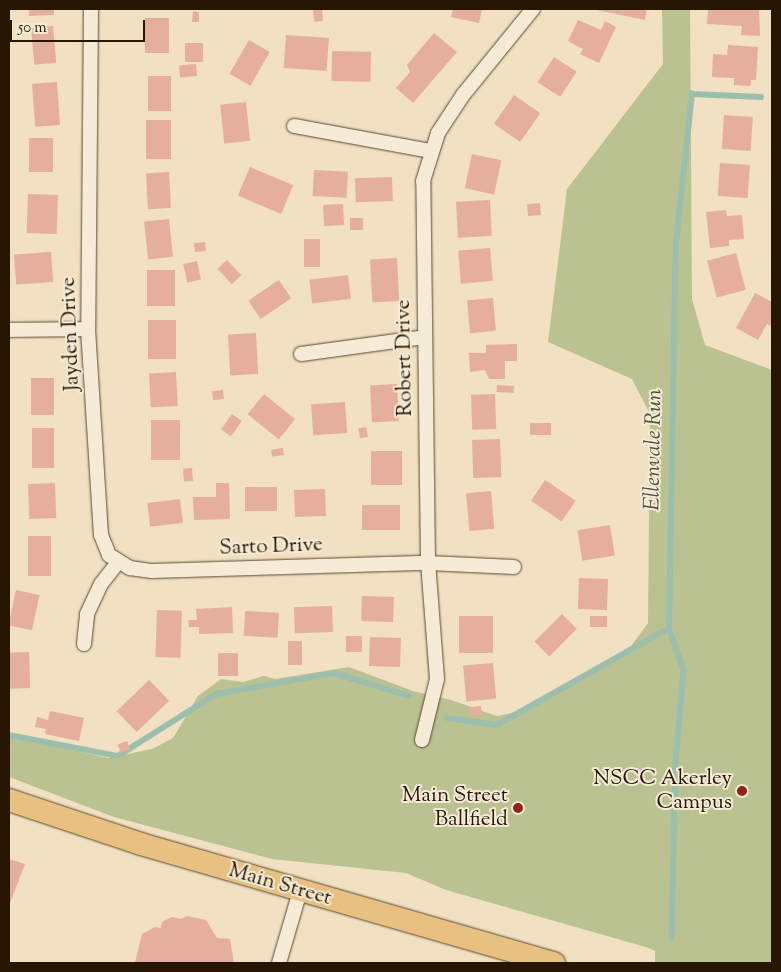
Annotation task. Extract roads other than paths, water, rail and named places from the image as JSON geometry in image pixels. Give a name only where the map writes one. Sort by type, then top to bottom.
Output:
[{"type":"main road","name":"Main Street","points":[[9,800],[140,844],[300,891],[503,955],[554,963]]},
{"type":"street","name":"Jayden Drive","points":[[91,9],[88,329],[101,536],[109,555],[118,562]]},
{"type":"street","name":"Robert Drive","points":[[422,740],[437,679],[428,563],[422,192],[430,151],[438,133],[463,95],[533,9]]},
{"type":"street","points":[[294,126],[430,151]]},
{"type":"street","points":[[9,330],[88,329]]},
{"type":"street","points":[[301,354],[425,337]]},
{"type":"street","points":[[84,644],[90,606],[118,562]]},
{"type":"street","name":"Sarto Drive","points":[[118,562],[130,568],[152,571],[428,563],[514,567]]},
{"type":"street","points":[[279,963],[300,891]]},
{"type":"waterway","name":"Ellenvale Run","points":[[447,718],[497,725],[669,628],[676,243],[692,94],[761,97]]},
{"type":"waterway","points":[[669,628],[684,670],[676,762],[672,937]]},
{"type":"waterway","name":"Ellenvale Run","points":[[9,735],[118,756],[216,694],[334,673],[409,696]]},
{"type":"place","name":"NSCC Akerley Campus","points":[[742,791]]},
{"type":"place","name":"Main Street Ballfield","points":[[518,808]]}]
